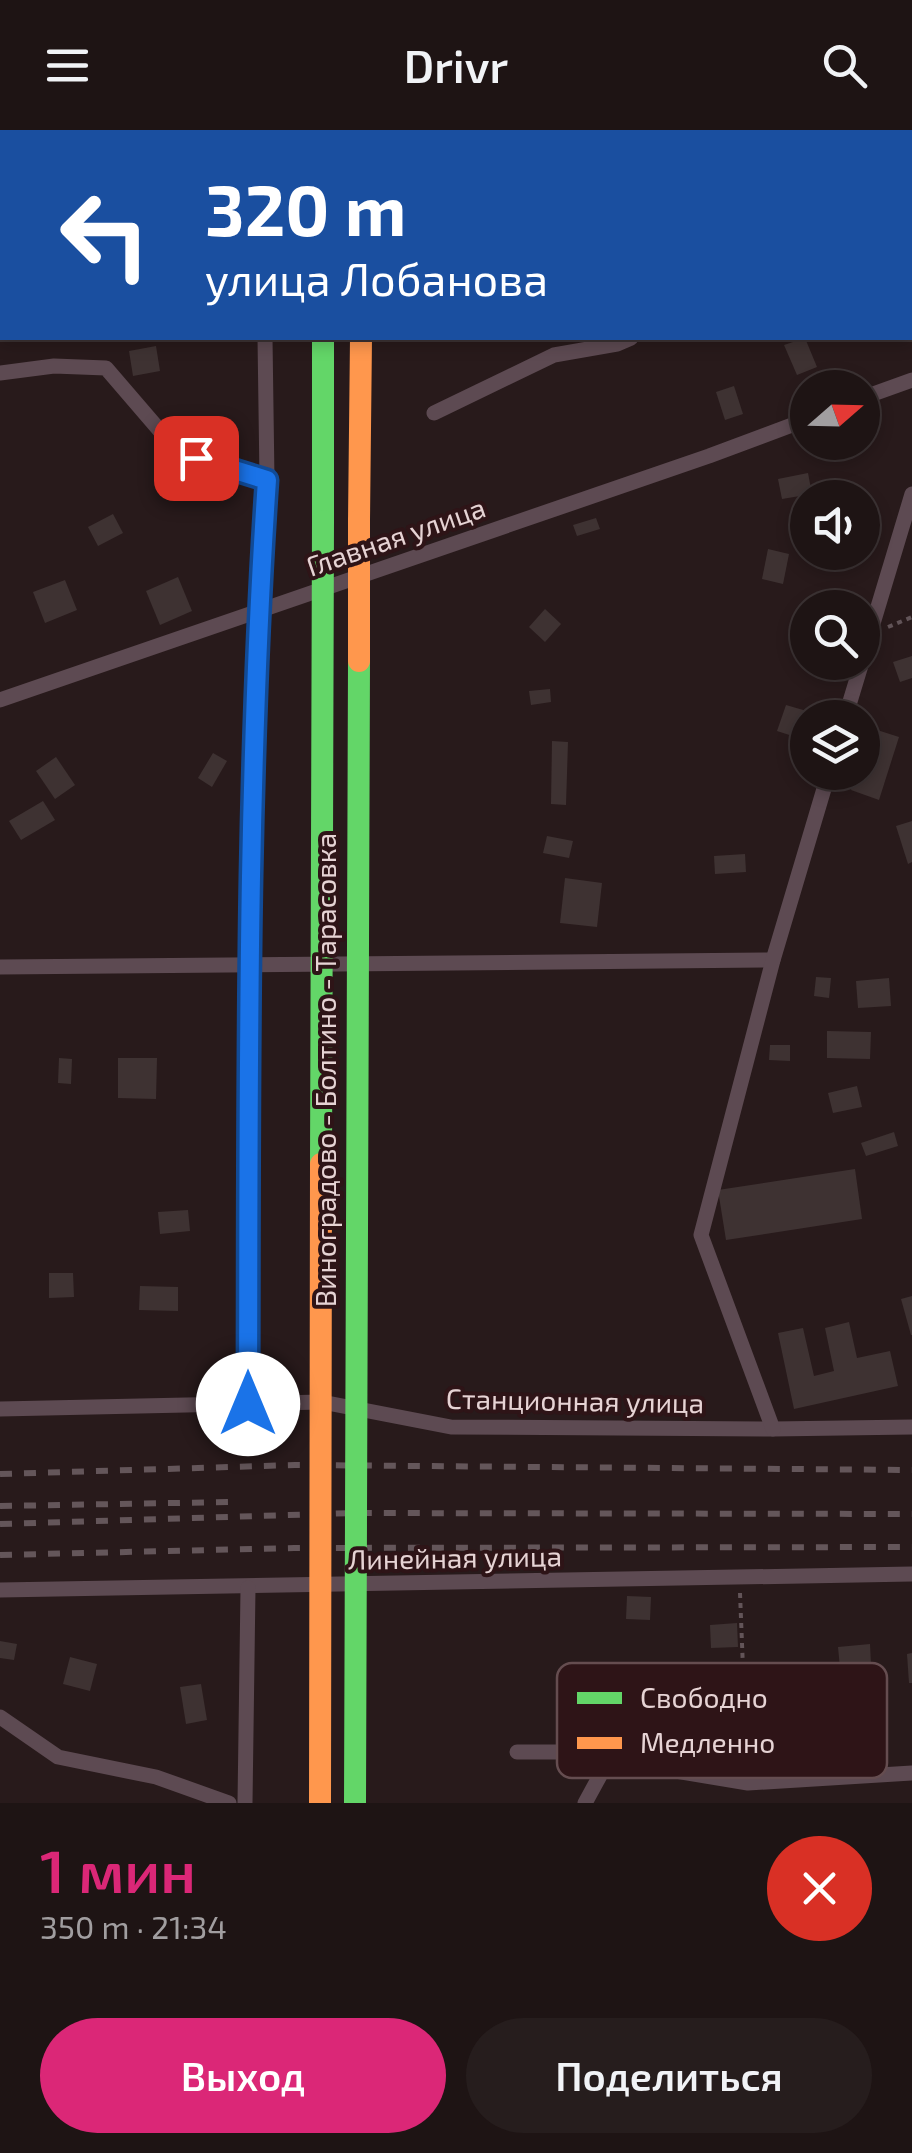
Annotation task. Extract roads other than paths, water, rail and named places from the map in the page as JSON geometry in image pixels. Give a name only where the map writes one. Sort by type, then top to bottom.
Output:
[{"type":"main road","name":"Виноградово - Болтино - Тарасовка","points":[[320,1803],[323,340]]},
{"type":"main road","name":"Виноградово - Болтино - Тарасовка","points":[[355,1803],[361,340]]},
{"type":"street","points":[[248,1404],[249,965],[258,611],[267,480],[265,340]]},
{"type":"street","points":[[434,413],[554,355],[627,340]]},
{"type":"street","points":[[0,373],[54,366],[106,368],[161,432],[196,458],[267,480]]},
{"type":"street","points":[[880,392],[912,380]]},
{"type":"street","name":"Главная улица","points":[[0,700],[790,425]]},
{"type":"street","points":[[880,601],[912,494]]},
{"type":"street","points":[[773,1430],[700,1234],[773,960],[824,790]]},
{"type":"street","points":[[0,967],[773,960]]},
{"type":"street","name":"Станционная улица","points":[[0,1409],[322,1402],[451,1427],[773,1430],[912,1426]]},
{"type":"street","name":"Линейная улица","points":[[0,1590],[912,1574]]},
{"type":"street","points":[[245,1803],[248,1588]]},
{"type":"street","points":[[0,1717],[58,1758],[156,1776],[229,1803]]},
{"type":"street","points":[[517,1752],[557,1752]]},
{"type":"street","points":[[887,1775],[912,1773]]},
{"type":"street","points":[[585,1803],[599,1778]]},
{"type":"street","points":[[716,1778],[748,1783],[830,1778]]},
{"type":"railway","points":[[0,1474],[295,1465],[912,1470]]},
{"type":"railway","points":[[0,1506],[232,1502]]},
{"type":"railway","points":[[0,1524],[355,1513],[912,1514]]},
{"type":"railway","points":[[0,1555],[294,1548],[912,1547]]}]
